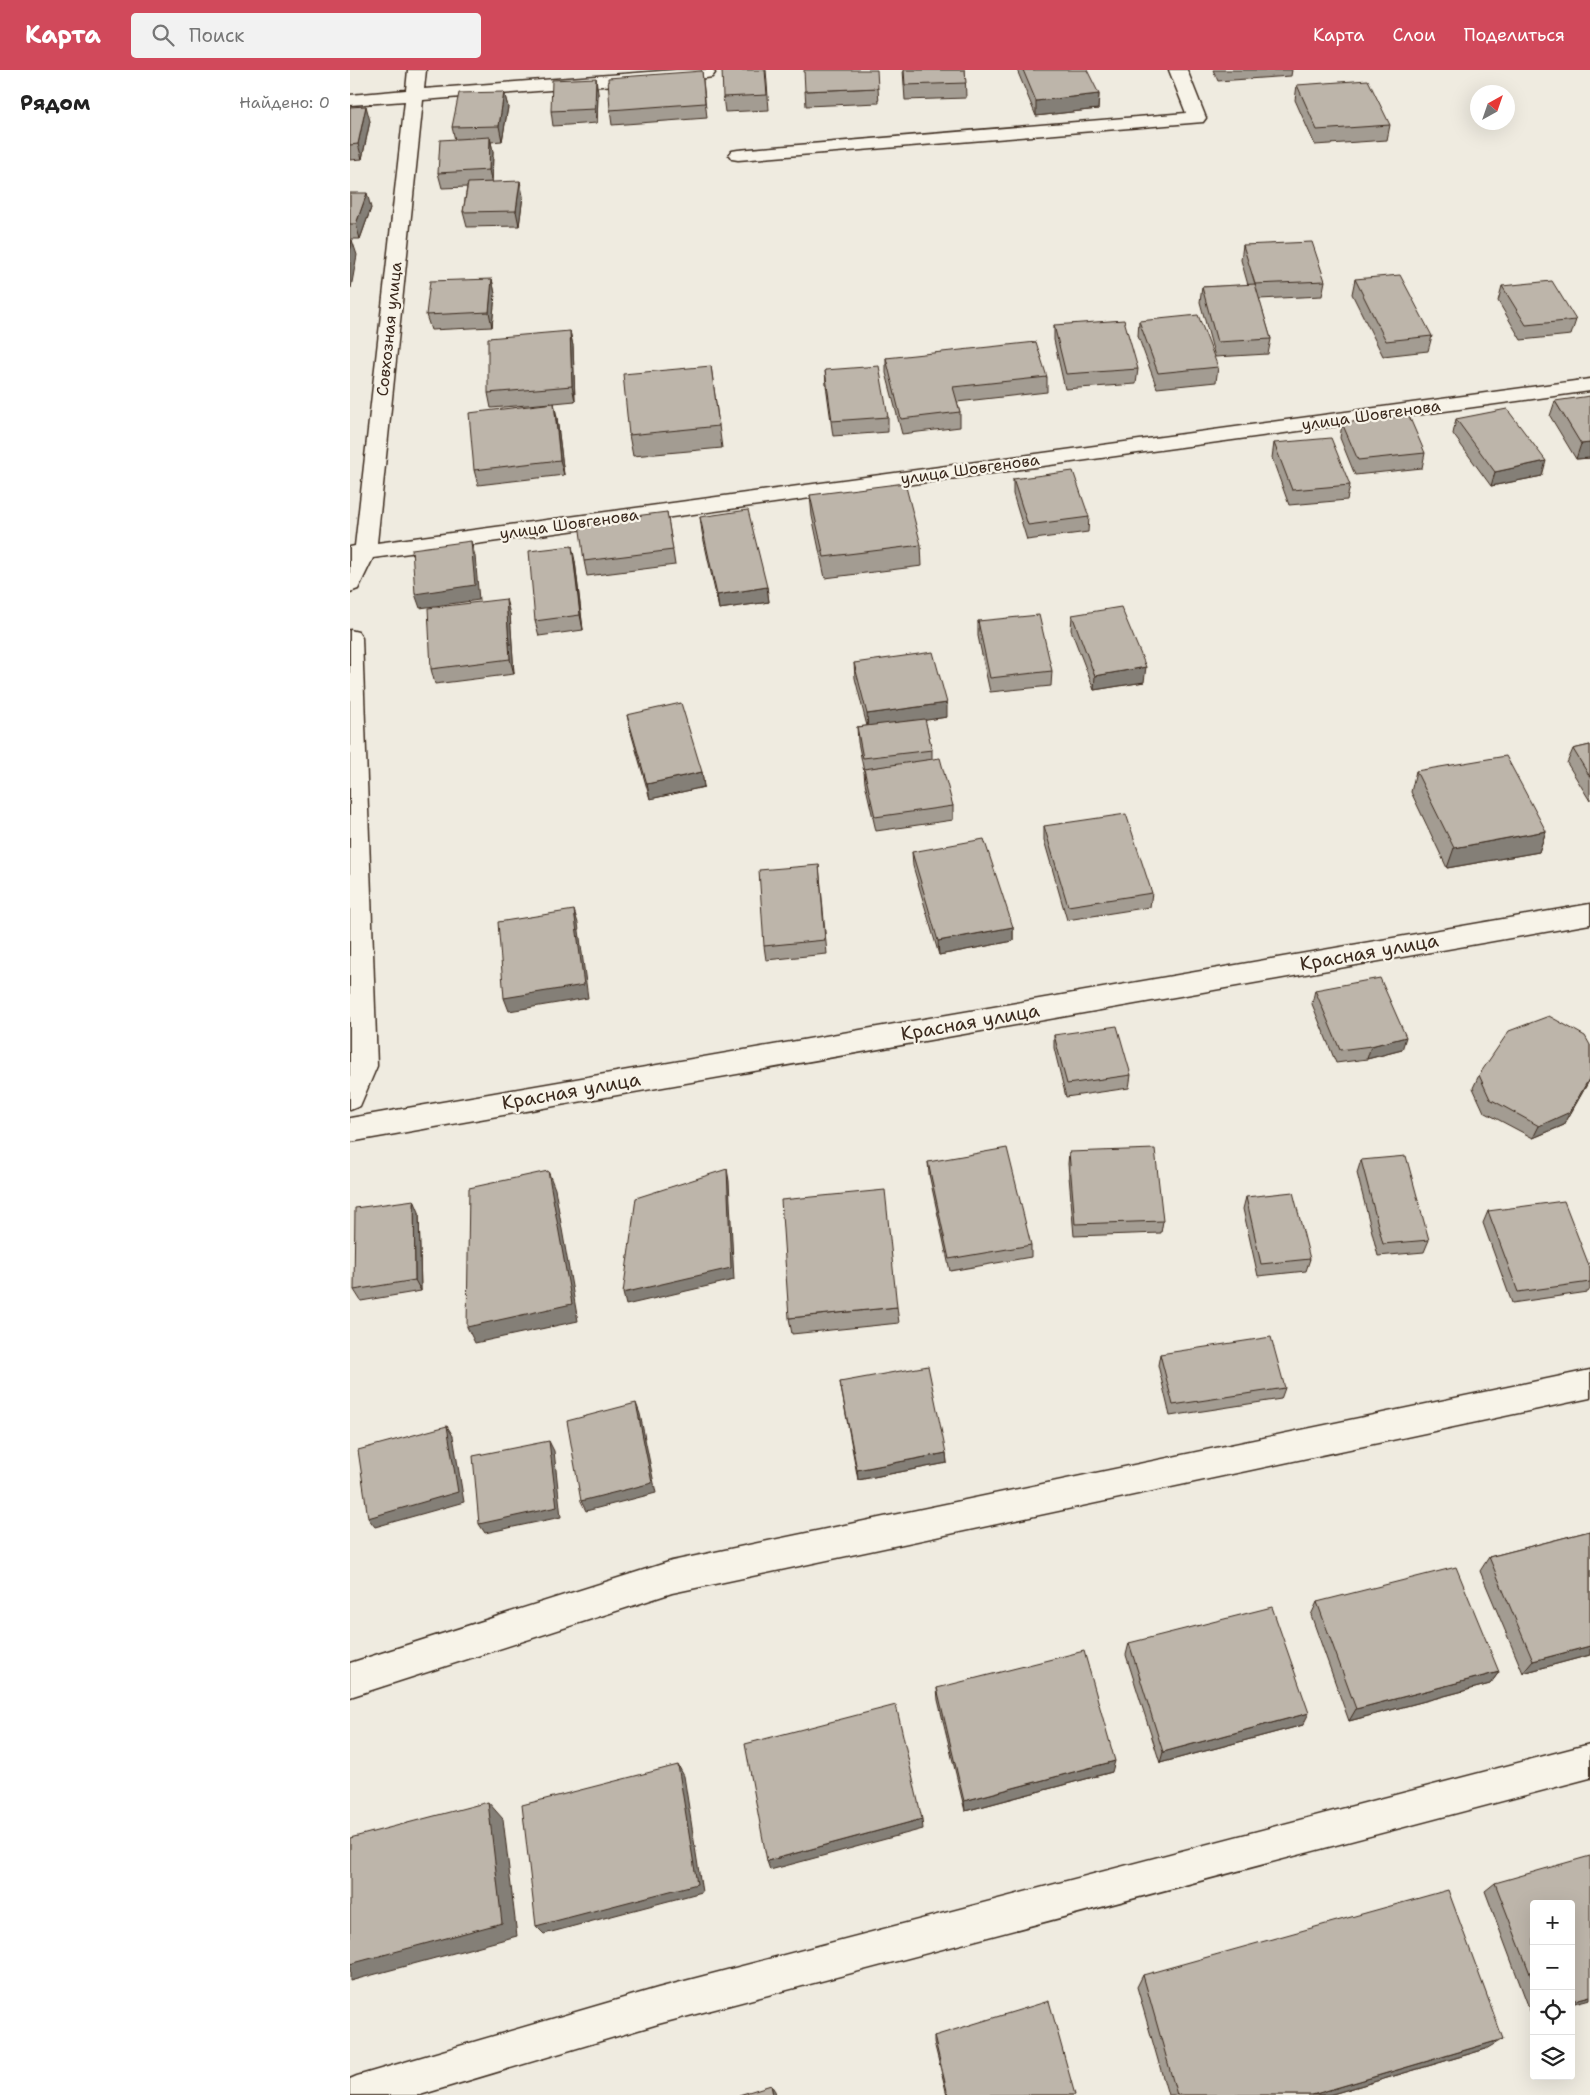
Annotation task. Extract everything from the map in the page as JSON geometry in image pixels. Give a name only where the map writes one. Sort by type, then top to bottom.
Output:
[{"type":"street","name":"Совхозная улица","points":[[350,584],[357,553],[417,70]]},
{"type":"street","points":[[738,156],[1197,118],[1178,70]]},
{"type":"street","points":[[350,100],[706,73]]},
{"type":"street","name":"улица Шовгенова","points":[[357,553],[1590,385]]},
{"type":"street","points":[[350,638],[363,1066],[350,1098]]},
{"type":"street","name":"Красная улица","points":[[350,1130],[1590,914]]},
{"type":"street","points":[[350,1680],[672,1576],[1590,1384]]},
{"type":"street","points":[[357,2095],[658,2006],[1590,1761]]},
{"type":"building","points":[[722,70],[765,70],[767,95],[723,97]]},
{"type":"building","points":[[804,70],[877,70],[878,88],[805,91]]},
{"type":"building","points":[[904,70],[965,70],[966,83],[905,85]]},
{"type":"building","points":[[1023,70],[1087,70],[1099,94],[1036,101]]},
{"type":"building","points":[[702,71],[705,103],[610,110],[608,78]]},
{"type":"building","points":[[596,78],[595,109],[551,111],[552,80]]},
{"type":"building","points":[[1368,80],[1390,125],[1317,130],[1297,85]]},
{"type":"building","points":[[504,92],[499,126],[452,127],[459,93]]},
{"type":"building","points":[[366,106],[358,144],[350,145],[350,107]]},
{"type":"building","points":[[490,137],[489,170],[438,173],[440,140]]},
{"type":"building","points":[[520,181],[516,211],[463,212],[468,183]]},
{"type":"building","points":[[350,193],[367,193],[356,224],[350,224]]},
{"type":"building","points":[[1312,242],[1325,281],[1255,284],[1243,245]]},
{"type":"building","points":[[1400,275],[1432,336],[1386,341],[1355,279]]},
{"type":"building","points":[[492,279],[489,312],[426,315],[430,281]]},
{"type":"building","points":[[1552,281],[1576,320],[1526,325],[1502,286]]},
{"type":"building","points":[[1255,284],[1271,339],[1217,342],[1202,287]]},
{"type":"building","points":[[1198,315],[1218,367],[1158,373],[1139,321]]},
{"type":"building","points":[[1124,320],[1138,369],[1066,374],[1054,325]]},
{"type":"building","points":[[570,331],[572,386],[488,393],[488,338]]},
{"type":"building","points":[[1036,342],[1047,377],[953,387],[960,412],[901,419],[886,358]]},
{"type":"building","points":[[711,366],[719,426],[629,435],[623,374]]},
{"type":"building","points":[[879,366],[888,417],[832,421],[825,370]]},
{"type":"building","points":[[1590,396],[1590,443],[1581,444],[1555,401]]},
{"type":"building","points":[[554,403],[560,460],[474,470],[469,413]]},
{"type":"building","points":[[1507,409],[1546,461],[1495,472],[1456,419]]},
{"type":"building","points":[[1409,416],[1425,453],[1358,460],[1342,423]]},
{"type":"building","points":[[1331,438],[1350,485],[1292,490],[1274,443]]},
{"type":"building","points":[[1073,471],[1089,517],[1028,525],[1013,479]]},
{"type":"building","points":[[905,483],[921,545],[824,557],[810,495]]},
{"type":"building","points":[[748,510],[767,587],[717,595],[700,517]]},
{"type":"building","points":[[667,512],[673,550],[584,561],[579,523]]},
{"type":"building","points":[[471,541],[475,585],[415,594],[412,549]]},
{"type":"building","points":[[572,546],[580,615],[535,621],[529,551]]},
{"type":"building","points":[[506,599],[510,659],[431,669],[428,608]]},
{"type":"building","points":[[1121,607],[1146,667],[1095,676],[1072,615]]},
{"type":"building","points":[[1039,615],[1052,671],[990,678],[978,621]]},
{"type":"building","points":[[933,652],[947,703],[867,714],[854,663]]},
{"type":"building","points":[[681,703],[702,772],[647,784],[627,715]]},
{"type":"building","points":[[925,719],[932,750],[863,758],[857,727]]},
{"type":"building","points":[[1590,745],[1590,777],[1573,749]]},
{"type":"building","points":[[1506,756],[1546,831],[1454,848],[1416,771]]},
{"type":"building","points":[[940,758],[953,806],[875,817],[864,769]]},
{"type":"building","points":[[1126,814],[1152,893],[1068,906],[1044,826]]},
{"type":"building","points":[[984,839],[1013,927],[938,941],[912,852]]},
{"type":"building","points":[[819,865],[825,940],[764,946],[759,870]]},
{"type":"building","points":[[574,910],[584,985],[504,998],[498,922]]},
{"type":"building","points":[[1380,978],[1406,1037],[1371,1046],[1340,1050],[1315,990]]},
{"type":"building","points":[[1549,1016],[1585,1036],[1590,1045],[1590,1077],[1570,1112],[1539,1126],[1490,1099],[1479,1075],[1509,1031]]},
{"type":"building","points":[[1117,1026],[1131,1075],[1067,1084],[1054,1035]]},
{"type":"building","points":[[1007,1148],[1031,1245],[949,1259],[928,1162]]},
{"type":"building","points":[[1155,1149],[1163,1221],[1075,1224],[1069,1152]]},
{"type":"building","points":[[1406,1156],[1429,1240],[1383,1244],[1361,1160]]},
{"type":"building","points":[[727,1169],[731,1268],[623,1293],[636,1198]]},
{"type":"building","points":[[548,1171],[572,1304],[467,1327],[469,1188]]},
{"type":"building","points":[[885,1190],[897,1307],[789,1318],[781,1200]]},
{"type":"building","points":[[1293,1192],[1310,1259],[1261,1264],[1246,1197]]},
{"type":"building","points":[[414,1200],[415,1280],[354,1290],[355,1208]]},
{"type":"building","points":[[1564,1201],[1590,1268],[1590,1282],[1518,1292],[1488,1211]]},
{"type":"building","points":[[1271,1337],[1285,1388],[1173,1405],[1160,1354]]},
{"type":"building","points":[[928,1366],[946,1453],[857,1470],[840,1382]]},
{"type":"building","points":[[636,1403],[652,1483],[581,1501],[567,1421]]},
{"type":"building","points":[[447,1426],[458,1492],[368,1518],[358,1450]]},
{"type":"building","points":[[549,1441],[557,1507],[479,1524],[473,1456]]},
{"type":"building","points":[[1590,1531],[1590,1646],[1533,1661],[1489,1557]]},
{"type":"building","points":[[1456,1567],[1499,1672],[1356,1709],[1317,1602]]},
{"type":"building","points":[[1272,1607],[1309,1713],[1163,1752],[1129,1643]]},
{"type":"building","points":[[1084,1651],[1115,1761],[964,1801],[937,1688]]},
{"type":"building","points":[[896,1705],[922,1819],[767,1861],[745,1744]]},
{"type":"building","points":[[678,1765],[697,1884],[536,1926],[522,1805]]},
{"type":"building","points":[[488,1802],[502,1923],[350,1964],[350,1838]]},
{"type":"building","points":[[1590,1856],[1590,1996],[1575,2000],[1575,1900],[1530,1900],[1530,1974],[1495,1883]]},
{"type":"building","points":[[1448,1890],[1503,2039],[1312,2095],[1177,2095],[1143,1975]]},
{"type":"building","points":[[1049,2001],[1075,2095],[948,2095],[934,2036]]},
{"type":"building","points":[[771,2085],[773,2095],[739,2095]]}]
